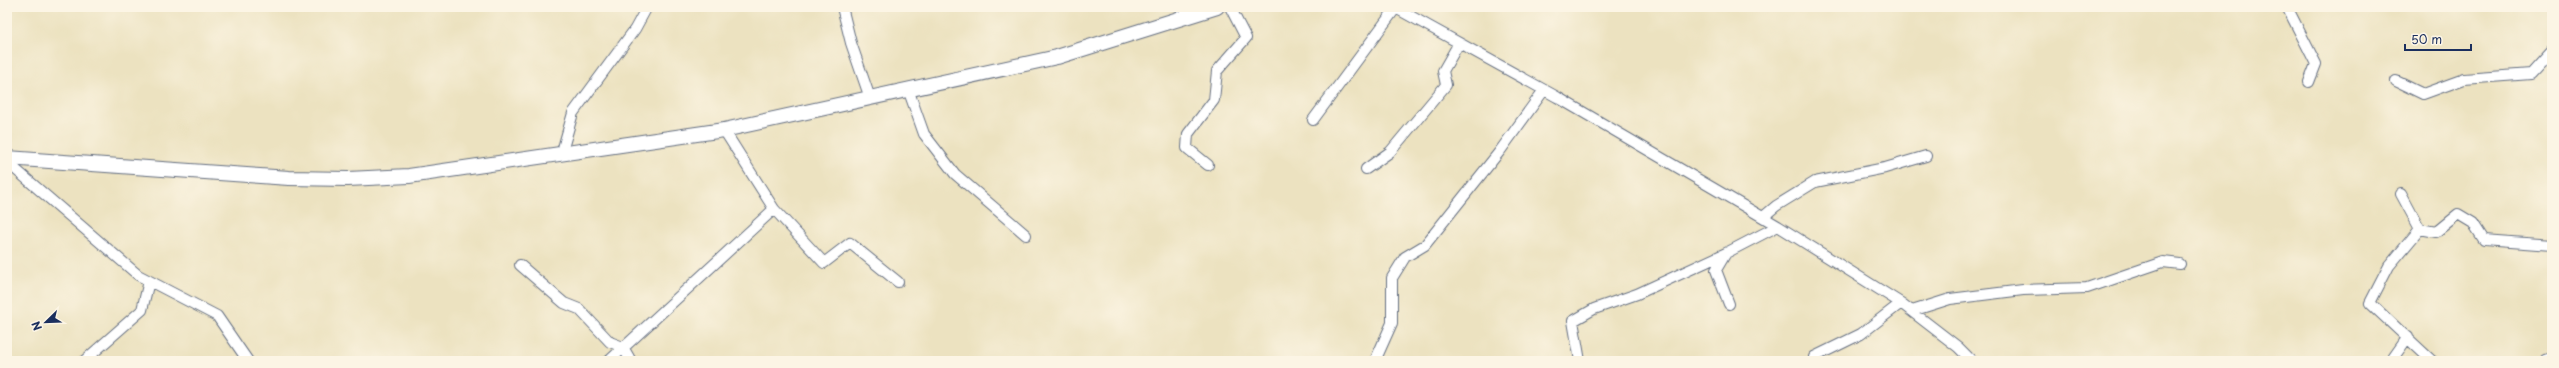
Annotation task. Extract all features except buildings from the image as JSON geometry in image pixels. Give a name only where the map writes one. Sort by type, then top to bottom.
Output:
[{"type":"main road","points":[[7,158],[178,171],[348,179],[409,176],[724,130],[1057,57],[1217,7]]},
{"type":"street","points":[[561,155],[573,113],[635,29],[647,7]]},
{"type":"street","points":[[842,7],[851,43],[870,98]]},
{"type":"street","points":[[1208,165],[1187,148],[1188,134],[1214,100],[1217,71],[1246,38],[1230,7]]},
{"type":"street","points":[[2287,7],[2316,64],[2308,82]]},
{"type":"street","points":[[1313,120],[1395,8],[1544,90],[1778,226],[1902,303],[1958,347],[1972,361]]},
{"type":"street","points":[[1366,169],[1390,152],[1446,85],[1443,71],[1459,44]]},
{"type":"street","points":[[2396,81],[2423,94],[2464,79],[2531,74],[2552,51]]},
{"type":"street","points":[[908,90],[924,134],[955,174],[1026,235]]},
{"type":"street","points":[[1375,361],[1392,323],[1392,278],[1405,257],[1425,245],[1500,151],[1544,90]]},
{"type":"street","points":[[724,130],[774,209],[824,263],[850,243],[898,282]]},
{"type":"street","points":[[1763,217],[1776,206],[1815,182],[1885,168],[1926,156]]},
{"type":"street","points":[[7,162],[138,275],[217,316],[248,361]]},
{"type":"street","points":[[2401,194],[2420,229]]},
{"type":"street","points":[[609,361],[774,209]]},
{"type":"street","points":[[2420,229],[2436,232],[2458,214],[2472,223],[2484,240],[2552,245]]},
{"type":"street","points":[[1580,361],[1573,321],[1594,309],[1637,294],[1726,253],[1778,226]]},
{"type":"street","points":[[2420,229],[2389,266],[2370,303],[2432,361]]},
{"type":"street","points":[[1726,253],[1716,270],[1729,304]]},
{"type":"street","points":[[1912,311],[1950,299],[2023,290],[2087,288],[2163,262],[2180,264]]},
{"type":"street","points":[[520,265],[564,303],[579,309],[610,342],[623,347],[631,361]]},
{"type":"street","points":[[84,361],[142,310],[149,281]]},
{"type":"street","points":[[1814,357],[1861,334],[1902,303]]},
{"type":"street","points":[[2391,361],[2408,337]]},
{"type":"street","points":[[2546,361],[2552,359]]}]
